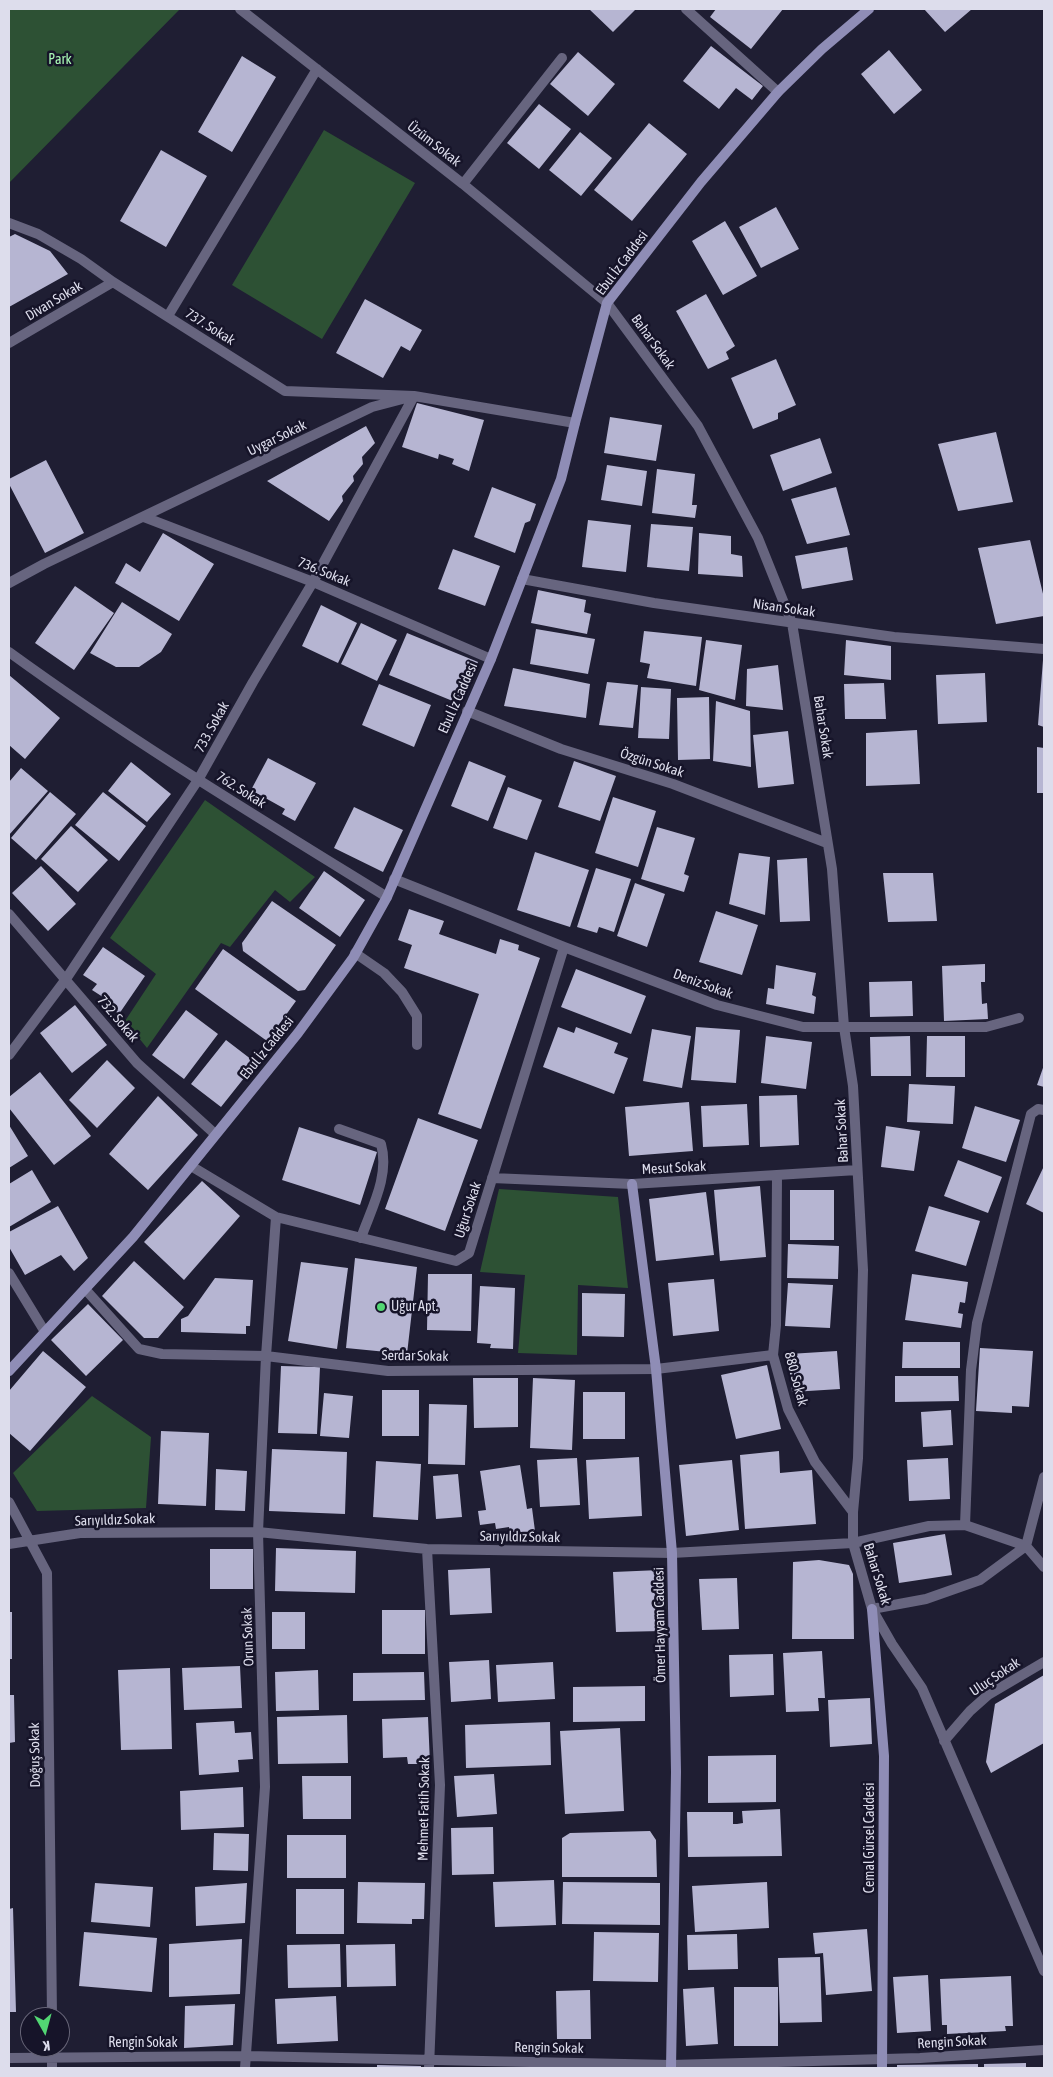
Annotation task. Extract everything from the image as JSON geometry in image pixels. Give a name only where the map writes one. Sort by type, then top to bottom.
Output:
[{"type":"street","name":"Üzüm Sokak","points":[[240,9],[463,184],[607,303]]},
{"type":"street","points":[[686,9],[778,92]]},
{"type":"street","name":"Ebul İz Caddesi","points":[[9,1371],[133,1237],[192,1166],[215,1134],[298,1033],[355,953],[387,897],[491,659],[522,580],[561,479],[607,303],[701,182],[778,92],[822,49],[869,9]]},
{"type":"street","points":[[463,184],[562,58]]},
{"type":"street","points":[[168,316],[317,69]]},
{"type":"street","name":"737. Sokak","points":[[9,223],[38,234],[81,259],[113,282],[285,391],[414,396]]},
{"type":"street","name":"Divan Sokak","points":[[9,343],[113,282]]},
{"type":"street","name":"Bahar Sokak","points":[[607,303],[698,426],[758,538],[792,623],[832,869],[844,1027],[853,1086],[863,1270],[858,1458],[853,1512],[853,1543],[872,1609],[892,1644],[922,1688],[1044,1971]]},
{"type":"street","name":"Uygar Sokak","points":[[9,583],[44,564],[372,407],[414,396],[575,423]]},
{"type":"street","name":"733. Sokak","points":[[9,1055],[66,978],[198,780],[253,682],[313,582],[414,396]]},
{"type":"street","name":"736. Sokak","points":[[144,517],[313,582],[491,659]]},
{"type":"street","name":"Nisan Sokak","points":[[522,580],[654,603],[894,637],[1044,649]]},
{"type":"street","name":"762. Sokak","points":[[9,652],[61,690],[198,780],[387,897]]},
{"type":"street","name":"Özgün Sokak","points":[[467,711],[561,749],[673,784],[827,843]]},
{"type":"street","name":"Deniz Sokak","points":[[394,878],[564,947],[717,1006],[803,1027],[986,1027],[1019,1018]]},
{"type":"street","name":"732. Sokak","points":[[9,914],[66,978],[137,1063],[215,1134]]},
{"type":"street","name":"Uğur Sokak","points":[[192,1166],[276,1217],[456,1261],[469,1253],[564,947]]},
{"type":"street","points":[[355,953],[384,974],[402,992],[417,1016],[418,1045]]},
{"type":"street","points":[[965,1525],[971,1370],[977,1323],[1031,1114],[1038,1108],[1044,1110]]},
{"type":"street","points":[[339,1129],[381,1144],[384,1152],[385,1163],[381,1183],[362,1238]]},
{"type":"street","name":"Mesut Sokak","points":[[492,1178],[632,1184],[857,1170]]},
{"type":"street","name":"880. Sokak","points":[[777,1176],[776,1325],[773,1355],[788,1409],[815,1462],[853,1512]]},
{"type":"street","name":"Ömer Hayyam Caddesi","points":[[632,1184],[656,1369],[672,1553],[676,1772],[671,2067]]},
{"type":"street","name":"Orun Sokak","points":[[245,2068],[265,1787],[258,1532],[266,1356],[276,1217]]},
{"type":"street","points":[[9,1273],[46,1332]]},
{"type":"street","name":"Serdar Sokak","points":[[85,1288],[138,1349],[162,1354],[266,1356],[388,1371],[656,1369],[773,1355]]},
{"type":"street","points":[[872,1609],[926,1599],[980,1580],[1026,1546],[1044,1477]]},
{"type":"street","name":"Doğuş Sokak","points":[[9,1502],[47,1573],[52,2007]]},
{"type":"street","name":"Sarıyıldız Sokak","points":[[9,1544],[80,1533],[258,1532],[428,1549],[672,1553],[853,1543],[929,1526],[965,1525],[1026,1546]]},
{"type":"street","points":[[1026,1546],[1044,1567]]},
{"type":"street","name":"Mehmet Fatih Sokak","points":[[428,1549],[440,1786],[430,2064]]},
{"type":"street","name":"Cemal Gürsel Caddesi","points":[[872,1609],[884,1756],[882,2064]]},
{"type":"street","name":"Uluç Sokak","points":[[944,1741],[970,1711],[988,1695],[1044,1662]]},
{"type":"street","name":"Rengin Sokak","points":[[9,2058],[246,2056],[430,2064],[671,2067],[882,2064],[1044,2050]]},
{"type":"green space","name":"Park","points":[[9,9],[180,9],[9,183]]},
{"type":"green space","points":[[324,130],[415,183],[322,339],[232,285]]},
{"type":"green space","points":[[205,800],[315,877],[290,902],[275,890],[230,947],[221,943],[147,1048],[125,1021],[156,974],[110,938]]},
{"type":"green space","points":[[499,1189],[618,1197],[628,1288],[578,1285],[577,1355],[518,1353],[525,1275],[480,1272]]},
{"type":"green space","points":[[92,1396],[151,1437],[146,1508],[37,1511],[13,1473]]},
{"type":"building","points":[[589,9],[636,9],[613,32]]},
{"type":"building","points":[[716,9],[783,9],[751,49],[710,17]]},
{"type":"building","points":[[924,9],[972,9],[945,32]]},
{"type":"building","points":[[711,46],[763,86],[752,100],[736,88],[719,109],[683,81]]},
{"type":"building","points":[[889,50],[922,90],[894,114],[861,74]]},
{"type":"building","points":[[578,52],[615,84],[588,116],[550,84]]},
{"type":"building","points":[[242,56],[276,77],[232,152],[198,132]]},
{"type":"building","points":[[539,104],[571,129],[539,169],[507,143]]},
{"type":"building","points":[[649,123],[687,154],[632,221],[594,190]]},
{"type":"building","points":[[580,132],[612,158],[581,196],[549,170]]},
{"type":"building","points":[[161,150],[207,176],[166,247],[120,221]]},
{"type":"building","points":[[776,207],[799,249],[761,268],[739,227]]},
{"type":"building","points":[[725,221],[757,276],[723,295],[692,241]]},
{"type":"building","points":[[15,234],[50,251],[68,274],[9,307],[9,237]]},
{"type":"building","points":[[706,294],[735,346],[726,352],[729,359],[708,369],[676,311]]},
{"type":"building","points":[[365,299],[422,330],[410,351],[401,346],[383,378],[336,353]]},
{"type":"building","points":[[776,359],[796,405],[778,413],[778,419],[753,429],[731,378]]},
{"type":"building","points":[[417,403],[484,420],[469,471],[452,464],[454,459],[439,454],[438,459],[402,447]]},
{"type":"building","points":[[610,417],[662,425],[656,461],[604,453]]},
{"type":"building","points":[[366,426],[375,443],[362,457],[363,464],[353,476],[354,481],[342,496],[343,501],[329,521],[267,481]]},
{"type":"building","points":[[996,432],[1013,502],[958,511],[938,444]]},
{"type":"building","points":[[820,438],[832,473],[783,491],[770,455]]},
{"type":"building","points":[[46,460],[84,533],[45,553],[9,484],[9,479]]},
{"type":"building","points":[[607,465],[647,471],[642,506],[601,500]]},
{"type":"building","points":[[657,469],[695,474],[692,505],[697,505],[695,518],[652,513]]},
{"type":"building","points":[[492,487],[536,504],[530,521],[525,523],[515,553],[474,537]]},
{"type":"building","points":[[836,487],[850,535],[807,544],[791,499]]},
{"type":"building","points":[[588,520],[631,525],[626,572],[582,567]]},
{"type":"building","points":[[651,524],[693,527],[689,571],[647,567]]},
{"type":"building","points":[[163,533],[214,564],[179,621],[115,583],[126,563],[140,572]]},
{"type":"building","points":[[699,533],[731,536],[731,554],[742,556],[743,577],[698,574]]},
{"type":"building","points":[[1030,540],[1044,598],[1044,616],[996,624],[978,548]]},
{"type":"building","points":[[847,547],[853,580],[802,589],[795,556]]},
{"type":"building","points":[[453,549],[500,566],[485,606],[438,589]]},
{"type":"building","points":[[75,586],[114,613],[74,670],[35,643]]},
{"type":"building","points":[[538,590],[586,600],[584,612],[591,614],[587,634],[531,623]]},
{"type":"building","points":[[122,602],[172,634],[161,652],[139,667],[116,667],[90,653]]},
{"type":"building","points":[[321,605],[357,623],[338,663],[302,646]]},
{"type":"building","points":[[361,623],[397,640],[377,681],[341,664]]},
{"type":"building","points":[[536,629],[595,639],[588,674],[530,664]]},
{"type":"building","points":[[644,631],[702,637],[696,686],[647,678],[650,664],[640,662]]},
{"type":"building","points":[[407,633],[478,662],[460,704],[389,675]]},
{"type":"building","points":[[706,640],[742,645],[735,700],[699,690]]},
{"type":"building","points":[[846,640],[891,646],[891,680],[844,675]]},
{"type":"building","points":[[1044,660],[1044,727],[1038,725]]},
{"type":"building","points":[[778,665],[783,710],[746,706],[747,669]]},
{"type":"building","points":[[513,668],[590,684],[586,718],[504,706]]},
{"type":"building","points":[[985,673],[987,722],[938,724],[936,675]]},
{"type":"building","points":[[9,675],[60,718],[25,759],[9,745]]},
{"type":"building","points":[[607,682],[638,685],[633,728],[599,725]]},
{"type":"building","points":[[884,683],[886,719],[845,719],[844,684]]},
{"type":"building","points":[[379,684],[431,705],[414,747],[362,725]]},
{"type":"building","points":[[641,687],[671,689],[669,739],[638,738]]},
{"type":"building","points":[[709,697],[710,759],[678,760],[677,698]]},
{"type":"building","points":[[716,701],[750,711],[751,767],[713,761]]},
{"type":"building","points":[[917,730],[920,784],[866,786],[866,733]]},
{"type":"building","points":[[788,731],[794,784],[758,788],[753,735]]},
{"type":"building","points":[[1037,747],[1044,748],[1044,793],[1037,793]]},
{"type":"building","points":[[268,758],[316,783],[295,821],[282,814],[285,809],[251,790]]},
{"type":"building","points":[[469,761],[506,776],[488,821],[451,806]]},
{"type":"building","points":[[574,761],[616,776],[600,821],[558,807]]},
{"type":"building","points":[[131,762],[171,794],[147,822],[108,791]]},
{"type":"building","points":[[21,768],[48,791],[9,835],[9,782]]},
{"type":"building","points":[[508,787],[542,800],[527,840],[493,828]]},
{"type":"building","points":[[50,792],[76,814],[36,860],[11,838]]},
{"type":"building","points":[[103,792],[146,826],[119,861],[75,825]]},
{"type":"building","points":[[613,797],[656,811],[638,867],[595,853]]},
{"type":"building","points":[[354,807],[403,830],[383,872],[334,848]]},
{"type":"building","points":[[71,826],[108,860],[78,892],[41,859]]},
{"type":"building","points":[[657,827],[695,838],[684,874],[689,876],[684,892],[641,879]]},
{"type":"building","points":[[535,852],[589,870],[570,927],[517,910]]},
{"type":"building","points":[[739,853],[770,857],[765,915],[729,904]]},
{"type":"building","points":[[807,858],[810,921],[780,922],[777,860]]},
{"type":"building","points":[[41,866],[76,904],[48,931],[12,893]]},
{"type":"building","points":[[596,868],[631,879],[614,932],[599,927],[597,933],[577,927]]},
{"type":"building","points":[[324,871],[365,900],[340,937],[299,908]]},
{"type":"building","points":[[883,873],[933,873],[937,921],[888,922]]},
{"type":"building","points":[[635,883],[665,894],[647,947],[617,936]]},
{"type":"building","points":[[272,901],[336,945],[305,990],[298,991],[243,951],[242,943]]},
{"type":"building","points":[[409,909],[444,921],[439,934],[496,954],[500,939],[519,945],[518,950],[540,958],[481,1129],[438,1114],[479,994],[404,968],[412,945],[398,940]]},
{"type":"building","points":[[716,911],[758,925],[742,975],[699,962]]},
{"type":"building","points":[[103,947],[145,976],[119,1014],[103,1003],[106,999],[92,990],[97,984],[83,975]]},
{"type":"building","points":[[223,949],[296,1001],[267,1041],[195,989]]},
{"type":"building","points":[[985,964],[985,982],[981,982],[982,1004],[987,1003],[988,1019],[944,1021],[942,966]]},
{"type":"building","points":[[776,965],[816,973],[812,995],[816,997],[814,1014],[766,1004],[768,988],[774,989]]},
{"type":"building","points":[[576,969],[646,996],[631,1034],[561,1007]]},
{"type":"building","points":[[912,981],[913,1016],[870,1017],[869,982]]},
{"type":"building","points":[[75,1005],[107,1045],[72,1073],[40,1033]]},
{"type":"building","points":[[186,1010],[218,1034],[184,1079],[152,1055]]},
{"type":"building","points":[[558,1027],[574,1033],[576,1027],[618,1043],[614,1053],[628,1058],[614,1094],[543,1067]]},
{"type":"building","points":[[696,1027],[740,1030],[736,1083],[691,1080]]},
{"type":"building","points":[[652,1029],[691,1036],[682,1088],[643,1081]]},
{"type":"building","points":[[766,1036],[812,1042],[806,1089],[761,1083]]},
{"type":"building","points":[[910,1036],[911,1076],[871,1076],[870,1037]]},
{"type":"building","points":[[927,1036],[965,1036],[965,1077],[926,1077]]},
{"type":"building","points":[[226,1040],[256,1063],[221,1107],[191,1084]]},
{"type":"building","points":[[107,1060],[135,1088],[97,1128],[69,1100]]},
{"type":"building","points":[[1044,1065],[1044,1087],[1037,1085]]},
{"type":"building","points":[[40,1072],[91,1136],[54,1165],[9,1108],[9,1097]]},
{"type":"building","points":[[909,1084],[955,1086],[953,1124],[907,1122]]},
{"type":"building","points":[[797,1095],[799,1145],[760,1147],[759,1096]]},
{"type":"building","points":[[158,1096],[198,1135],[148,1190],[109,1154]]},
{"type":"building","points":[[689,1102],[693,1151],[629,1156],[625,1107]]},
{"type":"building","points":[[747,1104],[749,1145],[703,1147],[701,1106]]},
{"type":"building","points":[[975,1106],[1020,1120],[1006,1162],[962,1148]]},
{"type":"building","points":[[418,1118],[478,1140],[445,1231],[385,1209]]},
{"type":"building","points":[[9,1125],[28,1156],[9,1168]]},
{"type":"building","points":[[886,1126],[920,1131],[914,1171],[881,1167]]},
{"type":"building","points":[[299,1127],[377,1152],[360,1205],[282,1180]]},
{"type":"building","points":[[958,1160],[1002,1177],[988,1213],[944,1196]]},
{"type":"building","points":[[1044,1166],[1044,1213],[1026,1204]]},
{"type":"building","points":[[32,1170],[51,1202],[9,1227],[9,1184]]},
{"type":"building","points":[[202,1181],[240,1216],[184,1280],[144,1242]]},
{"type":"building","points":[[760,1186],[766,1257],[720,1261],[714,1190]]},
{"type":"building","points":[[790,1190],[834,1190],[834,1240],[790,1240]]},
{"type":"building","points":[[706,1192],[714,1255],[656,1261],[649,1199]]},
{"type":"building","points":[[58,1206],[88,1258],[74,1271],[61,1255],[25,1275],[9,1247],[9,1232]]},
{"type":"building","points":[[929,1206],[980,1221],[966,1266],[915,1251]]},
{"type":"building","points":[[788,1244],[839,1246],[838,1279],[787,1278]]},
{"type":"building","name":"Uğur Apt.","points":[[355,1258],[417,1267],[407,1354],[346,1348]]},
{"type":"building","points":[[134,1261],[184,1307],[158,1338],[144,1338],[102,1296]]},
{"type":"building","points":[[301,1262],[348,1268],[337,1349],[288,1341]]},
{"type":"building","points":[[428,1274],[472,1274],[471,1331],[427,1330]]},
{"type":"building","points":[[912,1274],[968,1282],[965,1303],[960,1302],[958,1313],[963,1314],[961,1328],[905,1320]]},
{"type":"building","points":[[215,1278],[253,1280],[250,1326],[246,1326],[246,1334],[181,1332],[181,1319],[188,1316]]},
{"type":"building","points":[[714,1279],[719,1331],[673,1336],[668,1283]]},
{"type":"building","points":[[788,1283],[833,1285],[830,1328],[785,1326]]},
{"type":"building","points":[[480,1286],[515,1288],[513,1349],[490,1348],[491,1344],[477,1343]]},
{"type":"building","points":[[582,1293],[625,1294],[624,1337],[582,1336]]},
{"type":"building","points":[[88,1304],[123,1340],[86,1376],[51,1340]]},
{"type":"building","points":[[903,1342],[960,1342],[960,1368],[902,1368]]},
{"type":"building","points":[[980,1348],[1033,1351],[1029,1407],[1012,1406],[1012,1413],[976,1411]]},
{"type":"building","points":[[43,1351],[86,1387],[30,1451],[9,1433],[9,1391]]},
{"type":"building","points":[[837,1351],[840,1389],[792,1392],[789,1354]]},
{"type":"building","points":[[767,1365],[781,1429],[736,1439],[721,1375]]},
{"type":"building","points":[[281,1366],[320,1367],[317,1434],[278,1433]]},
{"type":"building","points":[[895,1376],[958,1376],[959,1401],[895,1402]]},
{"type":"building","points":[[473,1378],[518,1378],[518,1427],[474,1428]]},
{"type":"building","points":[[533,1378],[575,1380],[572,1450],[530,1448]]},
{"type":"building","points":[[382,1390],[419,1390],[419,1436],[382,1436]]},
{"type":"building","points":[[583,1392],[625,1392],[625,1439],[583,1439]]},
{"type":"building","points":[[324,1393],[353,1396],[349,1438],[320,1436]]},
{"type":"building","points":[[429,1404],[467,1405],[465,1465],[428,1464]]},
{"type":"building","points":[[951,1410],[953,1445],[923,1447],[921,1412]]},
{"type":"building","points":[[161,1431],[209,1433],[206,1506],[158,1504]]},
{"type":"building","points":[[272,1449],[347,1452],[345,1514],[269,1511]]},
{"type":"building","points":[[779,1451],[780,1473],[812,1470],[816,1524],[745,1529],[740,1455]]},
{"type":"building","points":[[639,1457],[642,1516],[589,1519],[586,1460]]},
{"type":"building","points":[[577,1458],[580,1505],[540,1507],[537,1460]]},
{"type":"building","points":[[948,1458],[950,1499],[909,1501],[907,1460]]},
{"type":"building","points":[[732,1460],[739,1530],[686,1536],[679,1465]]},
{"type":"building","points":[[376,1461],[421,1464],[418,1520],[373,1517]]},
{"type":"building","points":[[520,1465],[527,1509],[532,1508],[535,1531],[510,1534],[509,1527],[496,1529],[495,1523],[480,1525],[478,1511],[486,1510],[480,1471]]},
{"type":"building","points":[[216,1469],[247,1471],[245,1511],[215,1510]]},
{"type":"building","points":[[458,1474],[462,1517],[436,1519],[433,1476]]},
{"type":"building","points":[[945,1534],[952,1575],[899,1583],[893,1543]]},
{"type":"building","points":[[276,1548],[356,1551],[355,1593],[275,1591]]},
{"type":"building","points":[[210,1549],[253,1549],[253,1589],[210,1589]]},
{"type":"building","points":[[819,1560],[849,1565],[853,1574],[854,1639],[792,1639],[793,1562]]},
{"type":"building","points":[[490,1568],[492,1613],[450,1615],[448,1570]]},
{"type":"building","points":[[660,1570],[662,1631],[616,1632],[613,1572]]},
{"type":"building","points":[[737,1578],[739,1629],[702,1630],[699,1579]]},
{"type":"building","points":[[382,1610],[425,1610],[425,1654],[382,1654]]},
{"type":"building","points":[[9,1612],[12,1612],[12,1659],[9,1659]]},
{"type":"building","points":[[272,1612],[305,1612],[305,1649],[272,1649]]},
{"type":"building","points":[[822,1651],[825,1698],[818,1698],[819,1711],[786,1712],[783,1653]]},
{"type":"building","points":[[773,1654],[774,1695],[730,1697],[729,1655]]},
{"type":"building","points":[[489,1660],[491,1699],[451,1702],[449,1662]]},
{"type":"building","points":[[553,1662],[555,1699],[498,1702],[496,1665]]},
{"type":"building","points":[[240,1666],[242,1708],[184,1710],[182,1668]]},
{"type":"building","points":[[170,1668],[172,1749],[121,1750],[118,1670]]},
{"type":"building","points":[[318,1670],[319,1710],[276,1711],[275,1672]]},
{"type":"building","points":[[424,1672],[425,1700],[353,1701],[353,1673]]},
{"type":"building","points":[[1044,1675],[1044,1743],[991,1773],[986,1762],[995,1704]]},
{"type":"building","points":[[645,1686],[645,1721],[573,1722],[573,1687]]},
{"type":"building","points":[[9,1695],[14,1695],[15,1742],[9,1743]]},
{"type":"building","points":[[870,1698],[872,1744],[830,1747],[828,1700]]},
{"type":"building","points":[[347,1715],[348,1763],[278,1764],[277,1717]]},
{"type":"building","points":[[428,1717],[430,1764],[408,1764],[407,1757],[383,1758],[382,1719]]},
{"type":"building","points":[[234,1721],[235,1733],[251,1732],[253,1759],[238,1760],[239,1772],[199,1775],[196,1723]]},
{"type":"building","points":[[550,1722],[551,1765],[466,1768],[465,1725]]},
{"type":"building","points":[[620,1728],[624,1811],[565,1814],[560,1731]]},
{"type":"building","points":[[776,1755],[776,1802],[708,1803],[708,1756]]},
{"type":"building","points":[[494,1774],[497,1814],[457,1817],[454,1776]]},
{"type":"building","points":[[302,1776],[351,1776],[351,1819],[303,1819]]},
{"type":"building","points":[[243,1787],[244,1827],[181,1830],[180,1791]]},
{"type":"building","points":[[780,1809],[782,1856],[688,1857],[687,1812],[733,1812],[733,1824],[737,1824],[743,1823],[742,1811]]},
{"type":"building","points":[[493,1827],[494,1874],[452,1875],[451,1828]]},
{"type":"building","points":[[650,1831],[656,1840],[657,1877],[562,1877],[562,1838],[570,1833]]},
{"type":"building","points":[[214,1833],[249,1834],[248,1871],[213,1870]]},
{"type":"building","points":[[287,1835],[346,1835],[346,1878],[287,1878]]},
{"type":"building","points":[[554,1880],[556,1925],[495,1927],[493,1882]]},
{"type":"building","points":[[358,1882],[425,1883],[424,1919],[412,1919],[412,1924],[357,1923]]},
{"type":"building","points":[[563,1882],[660,1883],[660,1925],[562,1924]]},
{"type":"building","points":[[767,1882],[769,1928],[695,1932],[692,1886]]},
{"type":"building","points":[[95,1883],[153,1887],[150,1927],[91,1922]]},
{"type":"building","points":[[247,1883],[245,1923],[196,1926],[195,1887]]},
{"type":"building","points":[[296,1889],[344,1889],[344,1934],[296,1934]]},
{"type":"building","points":[[13,1908],[16,2012],[9,2012],[9,1909]]},
{"type":"building","points":[[867,1929],[872,1991],[826,1995],[823,1953],[815,1954],[813,1933]]},
{"type":"building","points":[[84,1932],[157,1938],[152,1992],[79,1986]]},
{"type":"building","points":[[594,1932],[659,1933],[658,1982],[593,1981]]},
{"type":"building","points":[[737,1934],[738,1969],[688,1970],[687,1935]]},
{"type":"building","points":[[242,1939],[240,1994],[169,1997],[169,1944]]},
{"type":"building","points":[[340,1944],[341,1987],[288,1988],[287,1945]]},
{"type":"building","points":[[395,1944],[396,1986],[347,1987],[346,1945]]},
{"type":"building","points":[[820,1957],[822,2022],[780,2023],[778,1958]]},
{"type":"building","points":[[928,1975],[931,2031],[897,2033],[893,1977]]},
{"type":"building","points":[[1011,1976],[1013,2026],[1005,2026],[1006,2031],[947,2034],[947,2025],[942,2025],[940,1979]]},
{"type":"building","points":[[714,1987],[718,2044],[686,2046],[683,1989]]},
{"type":"building","points":[[734,1987],[778,1987],[778,2046],[734,2046]]},
{"type":"building","points":[[590,1990],[591,2039],[557,2039],[556,1991]]},
{"type":"building","points":[[336,1996],[338,2041],[277,2044],[275,1999]]},
{"type":"building","points":[[235,2004],[233,2045],[184,2048],[185,2006]]},
{"type":"building","points":[[1026,2063],[1026,2068],[984,2068],[984,2064]]},
{"type":"building","points":[[978,2064],[978,2068],[897,2068],[897,2065]]},
{"type":"building","points":[[377,2065],[421,2066],[421,2068],[377,2068]]},
{"type":"place","name":"Uğur Apt.","points":[[381,1307]]}]
